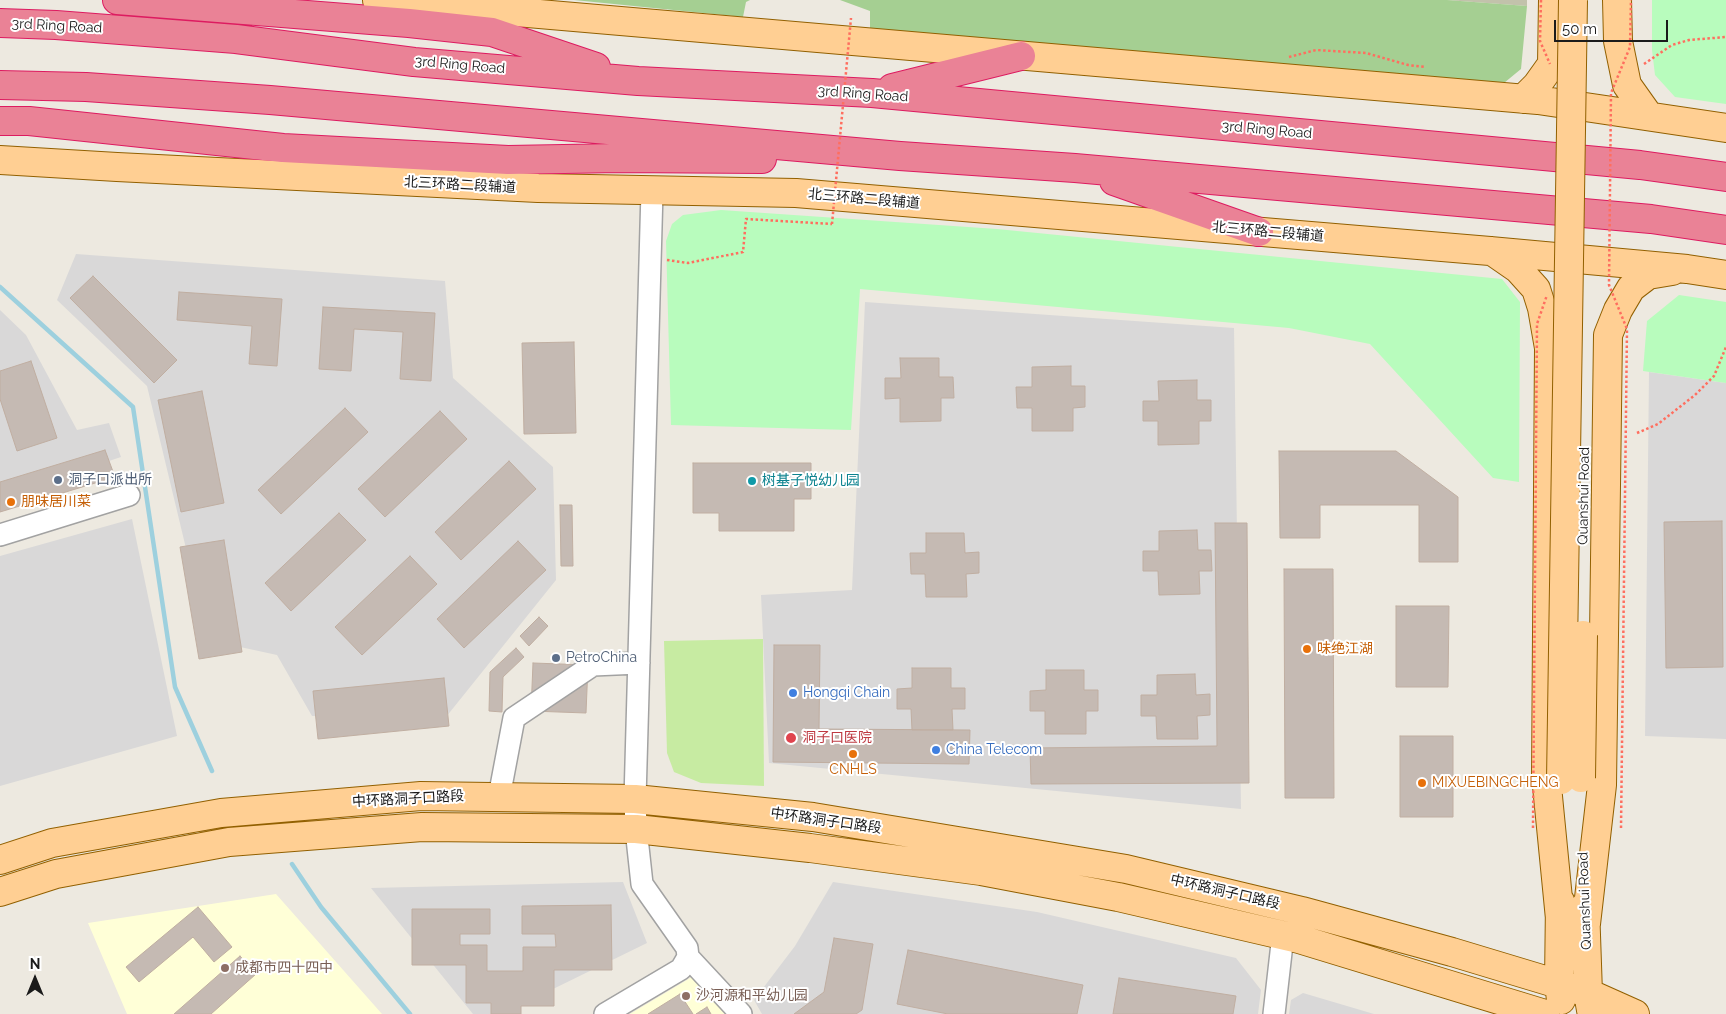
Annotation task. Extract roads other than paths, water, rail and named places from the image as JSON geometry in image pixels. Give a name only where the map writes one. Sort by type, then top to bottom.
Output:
[{"type":"highway","points":[[117,0],[409,23],[492,32],[638,81]]},
{"type":"highway","name":"3rd Ring Road","points":[[0,23],[56,25],[226,38],[414,62],[638,81],[872,93],[1640,165],[1726,177]]},
{"type":"highway","points":[[872,93],[1021,56]]},
{"type":"highway","points":[[0,85],[86,87],[270,100],[900,156],[1075,168],[1651,219],[1726,230]]},
{"type":"highway","points":[[0,121],[29,121],[282,148],[508,160],[619,158],[722,160],[900,156]]},
{"type":"highway","points":[[1075,168],[1259,232]]},
{"type":"main road","points":[[377,0],[1523,99],[1726,128]]},
{"type":"main road","points":[[1523,99],[1537,85],[1552,64],[1553,0]]},
{"type":"main road","points":[[1562,1014],[1559,983],[1560,919],[1571,779],[1573,0]]},
{"type":"main road","name":"Quanshui Road","points":[[1590,1003],[1586,924],[1571,779],[1586,315],[1592,0]]},
{"type":"main road","points":[[1617,0],[1618,41],[1627,85],[1649,116]]},
{"type":"main road","name":"北三环路二段辅道","points":[[0,160],[528,188],[796,193],[1490,250],[1687,269],[1726,275]]},
{"type":"main road","points":[[1490,250],[1518,269],[1545,300],[1549,348],[1546,776],[1560,919]]},
{"type":"main road","points":[[1586,924],[1602,785],[1608,335],[1618,310],[1631,288],[1648,275],[1687,269]]},
{"type":"main road","name":"中环路洞子口路段","points":[[0,860],[52,843],[221,813],[421,796],[635,799],[813,817],[1126,869],[1302,911],[1559,983],[1590,1003],[1635,1014]]},
{"type":"main road","name":"中环路洞子口路段","points":[[0,892],[56,874],[229,842],[422,827],[636,829],[810,848],[981,872],[1118,897],[1283,935],[1545,1014]]},
{"type":"street","points":[[652,191],[635,799],[636,829],[642,884],[687,948],[688,957],[741,1014]]},
{"type":"street","points":[[0,535],[129,495]]},
{"type":"street","points":[[499,797],[514,718],[594,665],[639,663]]},
{"type":"street","points":[[1274,1014],[1283,935]]},
{"type":"street","points":[[605,1014],[681,969],[688,957]]},
{"type":"waterway","points":[[0,287],[133,407],[175,687],[212,771]]},
{"type":"waterway","points":[[292,864],[321,907],[410,1014]]},
{"type":"place","name":"洞子口派出所","points":[[58,480]]},
{"type":"place","name":"树基子悦幼儿园","points":[[752,481]]},
{"type":"place","name":"朋味居川菜","points":[[11,502]]},
{"type":"place","name":"味绝江湖","points":[[1307,649]]},
{"type":"place","name":"PetroChina","points":[[556,658]]},
{"type":"place","name":"Hongqi Chain","points":[[793,693]]},
{"type":"place","name":"洞子口医院","points":[[791,738]]},
{"type":"place","name":"China Telecom","points":[[936,750]]},
{"type":"place","name":"CNHLS","points":[[853,754]]},
{"type":"place","name":"MIXUEBINGCHENG","points":[[1422,783]]},
{"type":"place","name":"成都市四十四中","points":[[225,968]]},
{"type":"place","name":"沙河源和平幼儿园","points":[[686,996]]}]
